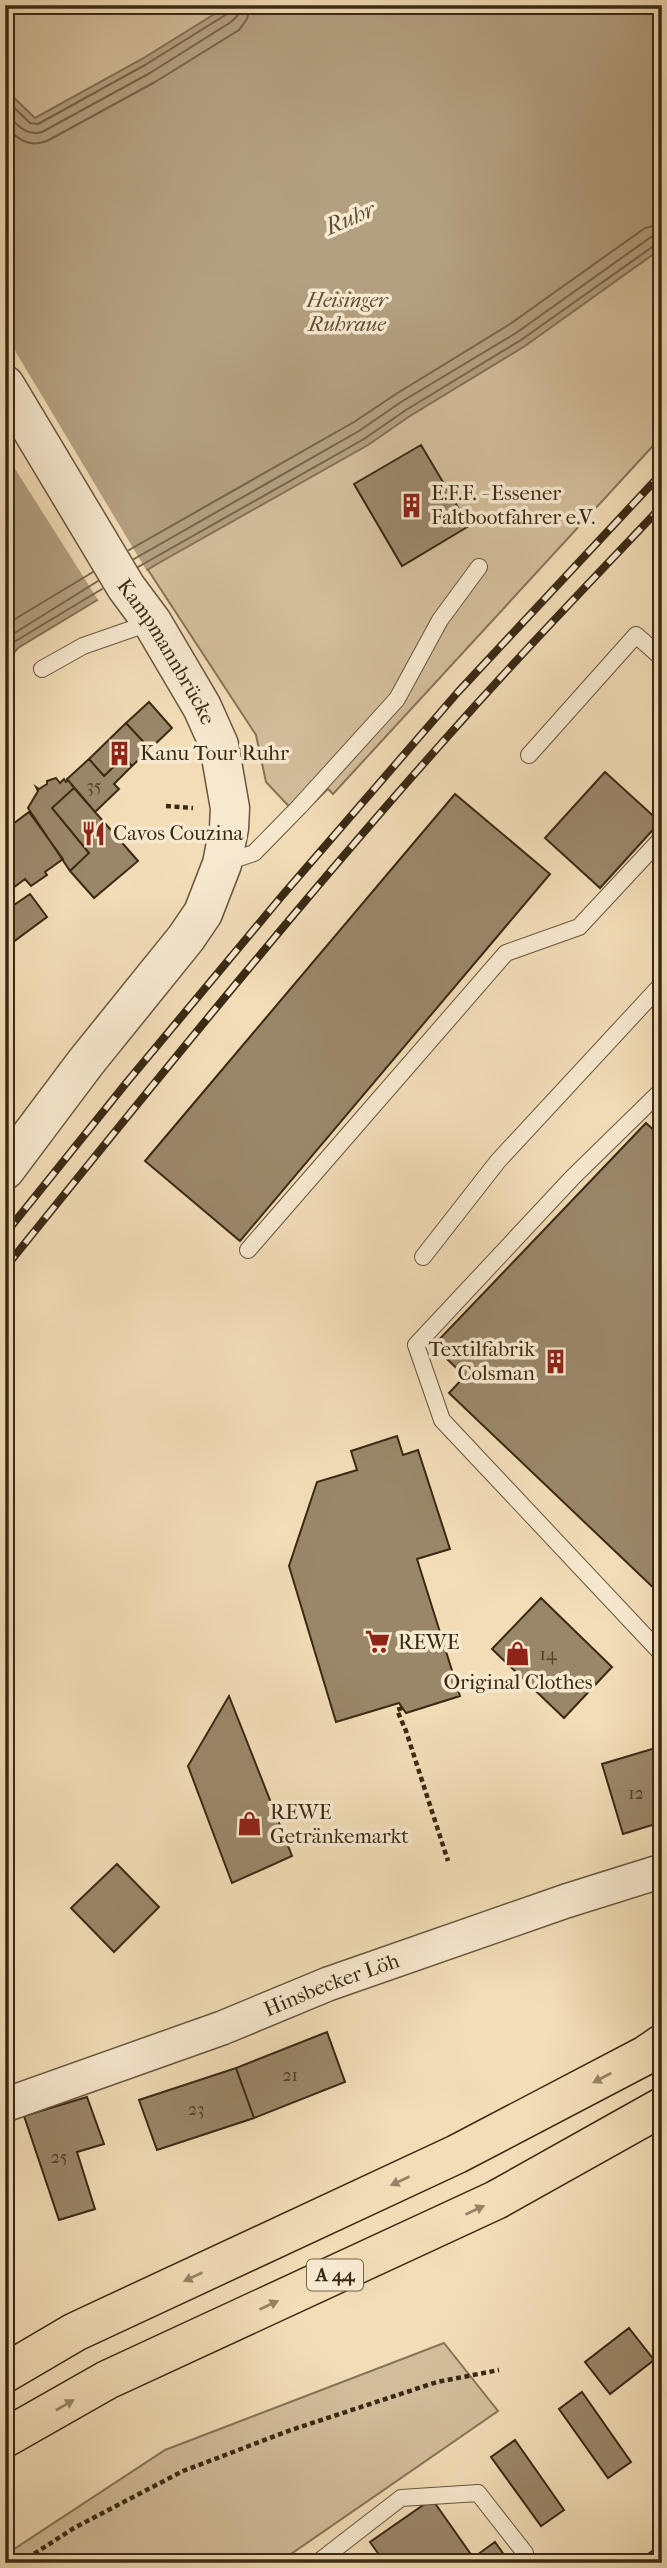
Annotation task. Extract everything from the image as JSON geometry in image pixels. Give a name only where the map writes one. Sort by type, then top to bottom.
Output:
[{"type":"highway","points":[[5,2373],[75,2332],[457,2154],[646,2055],[662,2044]]},
{"type":"highway","name":"A 44","points":[[5,2438],[107,2380],[496,2200],[662,2107]]},
{"type":"street","name":"Kampmannbrücke","points":[[5,385],[126,587],[152,622],[202,707],[219,746],[230,808],[222,864],[203,914],[5,1170]]},
{"type":"street","name":"Hinsbecker Löh","points":[[5,2105],[222,2028],[328,1984],[566,1901],[662,1871]]},
{"type":"lane","points":[[222,864],[254,853],[367,734],[397,699],[440,620],[479,567]]},
{"type":"lane","points":[[42,668],[83,646],[152,622]]},
{"type":"lane","points":[[530,755],[636,635],[662,658]]},
{"type":"lane","points":[[248,1251],[506,953],[579,927],[662,838]]},
{"type":"lane","points":[[423,1257],[498,1161],[662,984]]},
{"type":"lane","points":[[662,1090],[573,1177],[416,1345],[442,1420],[662,1654]]},
{"type":"lane","points":[[317,2563],[401,2498],[478,2493],[525,2553]]},
{"type":"path","points":[[402,1708],[397,1710],[448,1861]]},
{"type":"path","points":[[20,2563],[85,2521],[183,2471],[311,2423],[437,2382],[499,2370]]},
{"type":"green space","name":"Heisinger Ruhraue","points":[[5,5],[662,5],[662,436],[333,794],[328,789],[299,817],[266,782],[256,735],[5,351]]},
{"type":"green space","points":[[444,2343],[498,2411],[278,2563],[5,2563],[5,2555],[165,2450]]},
{"type":"water","name":"Heisinger Ruhraue","points":[[229,5],[662,5],[662,248],[525,346],[410,416],[368,445],[157,564],[18,648],[5,663],[5,89],[35,118],[142,59]]},
{"type":"pier","points":[[5,334],[148,573],[100,603],[5,453]]},
{"type":"building","name":"E.F.F. - Essener Faltbootfahrer e.V.","points":[[421,445],[469,526],[402,566],[354,484]]},
{"type":"building","points":[[149,702],[172,728],[150,749],[126,723]]},
{"type":"building","name":"Kanu Tour Ruhr","points":[[126,723],[150,749],[132,766],[124,757],[104,776],[89,759]]},
{"type":"building","points":[[124,757],[132,766],[114,784],[119,789],[95,812],[67,779],[89,759],[104,776]]},
{"type":"building","points":[[605,772],[660,822],[600,888],[545,838]]},
{"type":"building","points":[[56,778],[60,783],[64,779],[66,782],[68,780],[74,788],[52,808],[89,853],[70,871],[28,808],[38,791],[36,787],[39,789],[47,784],[47,781]]},
{"type":"building","name":"Cavos Couzina","points":[[74,788],[138,861],[94,898],[70,871],[89,853],[52,808]]},
{"type":"building","points":[[455,794],[550,874],[240,1241],[145,1161]]},
{"type":"building","points":[[29,812],[63,859],[31,886],[25,879],[5,894],[5,830]]},
{"type":"building","points":[[30,894],[47,917],[9,945],[5,940],[5,899],[11,907]]},
{"type":"building","name":"Textilfabrik Colsman","points":[[646,1123],[658,1134],[662,1131],[662,1596],[449,1393],[465,1376],[433,1346]]},
{"type":"building","points":[[397,1436],[403,1455],[418,1450],[450,1549],[417,1559],[460,1696],[406,1713],[399,1703],[336,1722],[289,1566],[317,1482],[357,1470],[351,1451]]},
{"type":"building","points":[[541,1598],[612,1667],[564,1718],[492,1649]]},
{"type":"building","points":[[229,1696],[292,1856],[232,1883],[188,1766]]},
{"type":"building","points":[[662,1746],[662,1822],[623,1834],[602,1764]]},
{"type":"building","points":[[117,1864],[159,1907],[114,1952],[71,1908]]},
{"type":"building","points":[[327,2032],[345,2082],[254,2118],[236,2068]]},
{"type":"building","points":[[236,2068],[254,2118],[157,2150],[139,2100]]},
{"type":"building","points":[[87,2097],[104,2144],[77,2152],[95,2209],[59,2220],[24,2116]]},
{"type":"building","points":[[629,2328],[654,2360],[610,2394],[585,2362]]},
{"type":"building","points":[[582,2392],[631,2462],[608,2478],[559,2409]]},
{"type":"building","points":[[515,2440],[564,2510],[541,2526],[491,2457]]},
{"type":"building","points":[[432,2499],[477,2563],[385,2563],[370,2542]]},
{"type":"building","points":[[495,2542],[510,2563],[477,2563],[473,2558]]},
{"type":"building","points":[[662,2544],[662,2563],[637,2563],[637,2562]]},
{"type":"railway","points":[[5,1234],[281,897],[458,692],[662,473]]},
{"type":"railway","points":[[5,1268],[353,844],[497,682],[662,506]]},
{"type":"place","name":"E.F.F. - Essener Faltbootfahrer e.V.","points":[[411,505]]},
{"type":"place","name":"Kanu Tour Ruhr","points":[[120,753]]},
{"type":"place","name":"Cavos Couzina","points":[[93,833]]},
{"type":"place","name":"Textilfabrik Colsman","points":[[555,1361]]},
{"type":"place","name":"REWE","points":[[378,1642]]},
{"type":"place","name":"Original Clothes","points":[[518,1653]]},
{"type":"place","name":"REWE Getränkemarkt","points":[[250,1824]]},
{"type":"water label","name":"Ruhr","points":[[350,218]]}]
